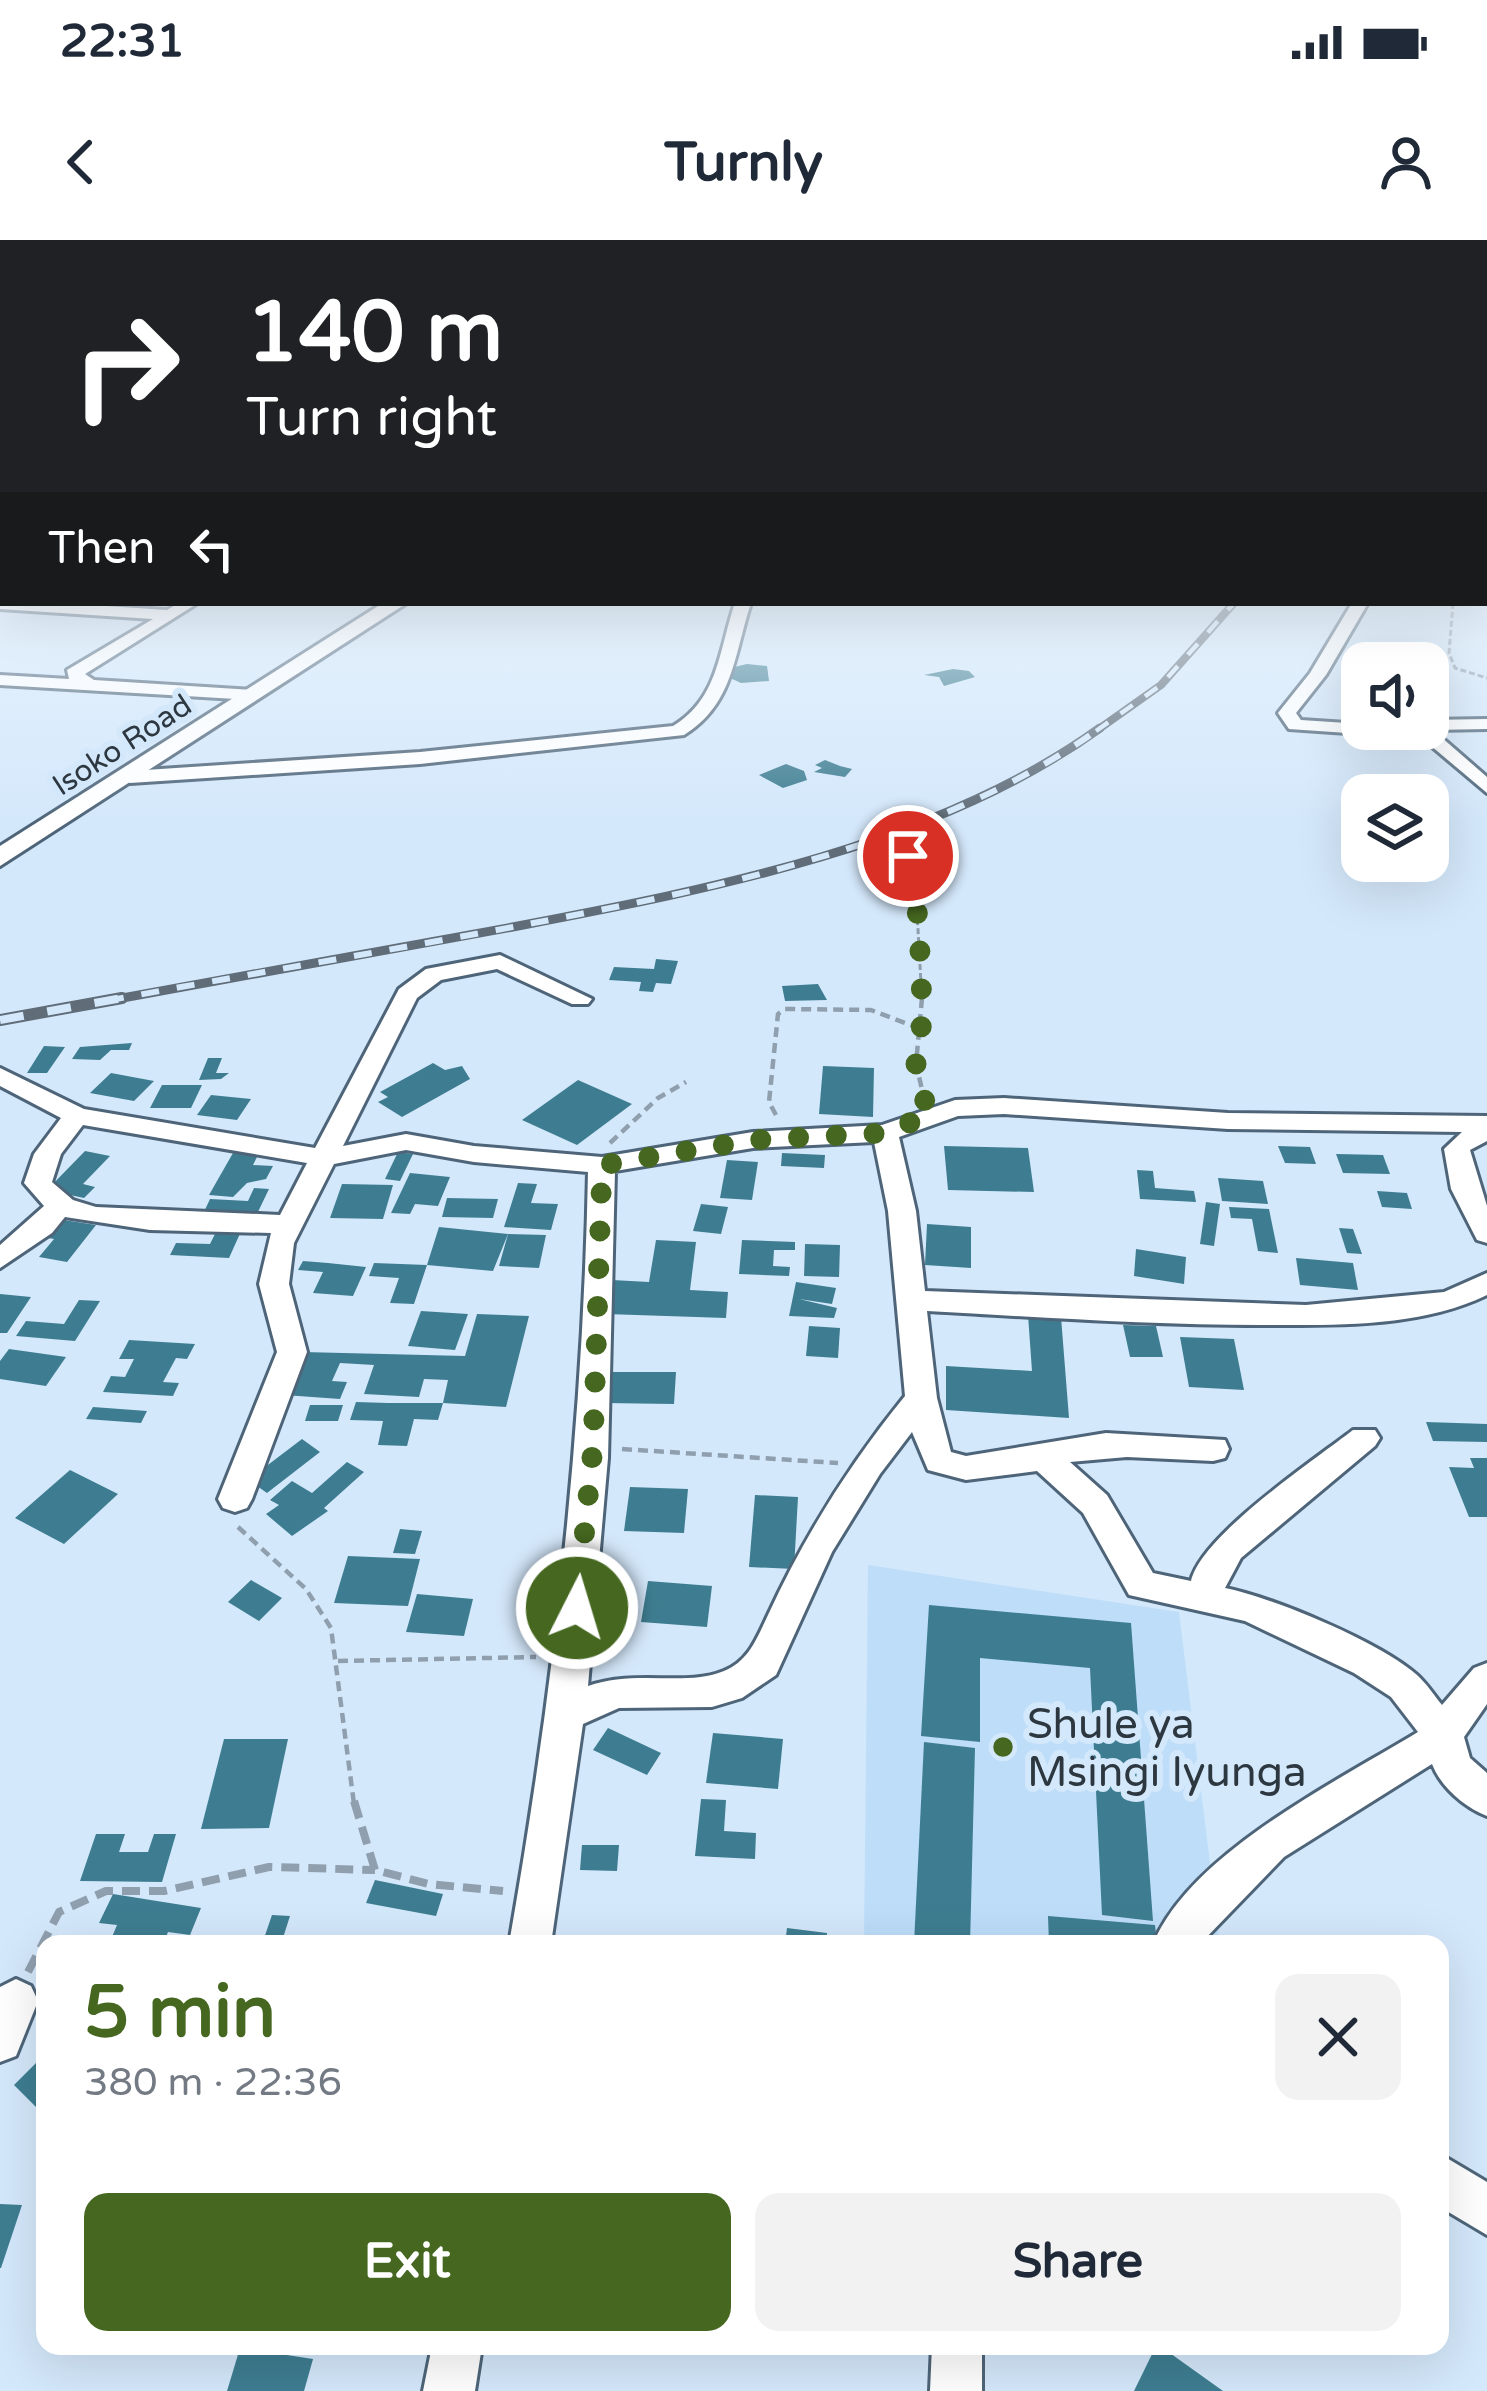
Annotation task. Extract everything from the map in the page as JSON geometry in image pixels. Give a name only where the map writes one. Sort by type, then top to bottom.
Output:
[{"type":"street","points":[[88,684],[73,674],[155,622]]},
{"type":"street","name":"Isoko Road","points":[[0,858],[367,622]]},
{"type":"street","points":[[130,777],[420,758],[678,731],[706,716],[737,622]]},
{"type":"street","points":[[1341,728],[1295,724],[1287,712],[1348,622]]},
{"type":"street","points":[[0,680],[253,695]]},
{"type":"street","points":[[1449,726],[1487,724]]},
{"type":"street","points":[[1448,750],[1487,787]]},
{"type":"street","points":[[235,1499],[263,1415],[292,1352],[274,1284],[274,1262],[396,1011],[420,981],[500,962],[580,999]]},
{"type":"street","points":[[0,1076],[77,1116],[325,1158],[406,1142],[474,1154],[602,1165],[716,1144],[885,1133],[931,1114],[1004,1106],[1249,1122],[1487,1129]]},
{"type":"street","points":[[77,1116],[49,1145],[38,1183],[60,1205],[77,1212],[144,1218],[290,1224]]},
{"type":"street","points":[[1487,1129],[1457,1149],[1465,1189],[1487,1234]]},
{"type":"street","points":[[885,1133],[902,1211],[921,1397],[932,1447],[940,1461],[966,1468],[1119,1445],[1213,1450]]},
{"type":"street","points":[[531,1935],[566,1715],[593,1447],[602,1165]]},
{"type":"street","points":[[0,1258],[42,1227],[60,1205]]},
{"type":"street","points":[[912,1300],[1108,1310],[1354,1313],[1471,1295],[1487,1282]]},
{"type":"street","points":[[566,1715],[620,1692],[706,1695],[748,1679],[764,1664],[817,1546],[868,1466],[921,1397]]},
{"type":"street","points":[[1205,1598],[1211,1571],[1229,1548],[1364,1438]]},
{"type":"street","points":[[1044,1458],[1095,1504],[1142,1585],[1252,1607],[1367,1662],[1404,1686],[1444,1736],[1453,1768],[1487,1798]]},
{"type":"street","points":[[1181,1935],[1206,1904],[1270,1844],[1444,1736],[1462,1704],[1487,1679]]},
{"type":"street","points":[[1449,2184],[1487,2211]]},
{"type":"street","points":[[449,2391],[455,2355]]},
{"type":"street","points":[[956,2391],[957,2355]]},
{"type":"path","points":[[1451,622],[1449,653],[1455,668],[1487,678]]},
{"type":"path","points":[[908,856],[916,891],[922,1029],[914,1055],[915,1081],[931,1114]]},
{"type":"path","points":[[812,1138],[773,1113],[778,1014],[785,1009],[872,1010],[922,1029]]},
{"type":"path","points":[[602,1165],[614,1135],[658,1098],[686,1082]]},
{"type":"path","points":[[593,1447],[868,1466]]},
{"type":"path","points":[[235,1499],[236,1524],[251,1544],[307,1589],[326,1615],[338,1661],[350,1787],[375,1870]]},
{"type":"path","points":[[338,1661],[463,1662],[573,1654]]},
{"type":"path","points":[[48,1935],[59,1912],[106,1891],[164,1891],[269,1867],[375,1870],[429,1884],[538,1895]]},
{"type":"path","points":[[8,2020],[36,1961]]},
{"type":"shaded area","points":[[868,1565],[1179,1612],[1219,1935],[864,1935]]},
{"type":"building","points":[[767,666],[769,681],[741,683],[730,678],[730,668]]},
{"type":"building","points":[[953,669],[975,677],[944,686],[939,677],[924,675]]},
{"type":"building","points":[[825,760],[852,769],[845,777],[814,772],[822,768],[815,765]]},
{"type":"building","points":[[786,764],[804,771],[807,780],[783,788],[759,775]]},
{"type":"building","points":[[656,959],[678,961],[671,984],[656,983],[653,992],[639,991],[641,982],[609,980],[614,967],[654,969]]},
{"type":"building","points":[[818,984],[827,1000],[785,1001],[782,986]]},
{"type":"building","points":[[132,1043],[129,1050],[111,1050],[100,1060],[72,1059],[80,1047]]},
{"type":"building","points":[[44,1046],[65,1047],[47,1073],[27,1073]]},
{"type":"building","points":[[208,1058],[222,1058],[216,1073],[229,1073],[221,1079],[199,1080]]},
{"type":"building","points":[[433,1063],[445,1070],[462,1066],[470,1079],[402,1117],[378,1102],[388,1097],[380,1092]]},
{"type":"building","points":[[823,1066],[874,1068],[873,1117],[819,1114]]},
{"type":"building","points":[[111,1073],[154,1081],[134,1101],[90,1093]]},
{"type":"building","points":[[578,1080],[632,1104],[577,1145],[522,1120]]},
{"type":"building","points":[[162,1085],[202,1085],[191,1108],[150,1108]]},
{"type":"building","points":[[211,1095],[251,1099],[237,1120],[197,1115]]},
{"type":"building","points":[[944,1146],[1028,1148],[1034,1192],[948,1190]]},
{"type":"building","points":[[1278,1146],[1310,1147],[1316,1164],[1285,1163]]},
{"type":"building","points":[[85,1151],[110,1156],[83,1184],[95,1187],[84,1198],[47,1190]]},
{"type":"building","points":[[398,1152],[413,1154],[400,1181],[385,1179]]},
{"type":"building","points":[[233,1153],[258,1155],[253,1165],[273,1166],[266,1179],[247,1183],[233,1197],[209,1195]]},
{"type":"building","points":[[782,1153],[825,1155],[824,1168],[781,1166]]},
{"type":"building","points":[[1336,1154],[1383,1155],[1390,1174],[1343,1173]]},
{"type":"building","points":[[727,1160],[758,1162],[752,1200],[720,1198]]},
{"type":"building","points":[[1137,1170],[1153,1171],[1155,1188],[1194,1191],[1196,1202],[1140,1199]]},
{"type":"building","points":[[410,1173],[450,1177],[438,1206],[415,1204],[410,1214],[391,1213]]},
{"type":"building","points":[[1218,1178],[1263,1181],[1268,1204],[1222,1201]]},
{"type":"building","points":[[518,1183],[537,1184],[531,1203],[558,1204],[551,1230],[504,1227]]},
{"type":"building","points":[[342,1184],[393,1185],[383,1219],[330,1218]]},
{"type":"building","points":[[254,1188],[269,1189],[256,1216],[203,1214],[210,1199],[248,1201]]},
{"type":"building","points":[[1377,1191],[1407,1193],[1412,1209],[1382,1207]]},
{"type":"building","points":[[447,1198],[498,1199],[493,1218],[442,1217]]},
{"type":"building","points":[[1206,1202],[1220,1204],[1214,1246],[1200,1244]]},
{"type":"building","points":[[701,1204],[728,1207],[721,1234],[693,1231]]},
{"type":"building","points":[[1229,1207],[1269,1209],[1278,1253],[1258,1251],[1252,1219],[1231,1218]]},
{"type":"building","points":[[57,1219],[96,1225],[67,1262],[39,1257],[54,1239],[42,1237]]},
{"type":"building","points":[[927,1224],[971,1227],[971,1268],[925,1265]]},
{"type":"building","points":[[219,1226],[243,1227],[229,1258],[170,1255],[176,1243],[210,1244]]},
{"type":"building","points":[[439,1227],[508,1234],[493,1271],[427,1265]]},
{"type":"building","points":[[1339,1228],[1353,1229],[1362,1254],[1347,1253]]},
{"type":"building","points":[[508,1234],[546,1235],[539,1268],[499,1266]]},
{"type":"building","points":[[656,1240],[696,1242],[690,1290],[728,1292],[726,1318],[606,1314],[612,1280],[649,1282]]},
{"type":"building","points":[[742,1240],[795,1242],[795,1250],[774,1250],[773,1266],[790,1267],[789,1276],[739,1274]]},
{"type":"building","points":[[805,1244],[840,1245],[839,1277],[804,1276]]},
{"type":"building","points":[[1136,1249],[1186,1257],[1184,1284],[1134,1276]]},
{"type":"building","points":[[1296,1258],[1353,1263],[1358,1290],[1300,1285]]},
{"type":"building","points":[[303,1261],[366,1267],[353,1296],[313,1293],[323,1272],[298,1270]]},
{"type":"building","points":[[374,1263],[427,1265],[414,1304],[390,1303],[399,1278],[369,1276]]},
{"type":"building","points":[[796,1282],[836,1288],[832,1304],[799,1299],[837,1308],[834,1318],[789,1316]]},
{"type":"building","points":[[0,1294],[31,1297],[7,1333],[0,1333]]},
{"type":"building","points":[[79,1300],[100,1301],[75,1341],[16,1336],[26,1321],[64,1324]]},
{"type":"building","points":[[421,1311],[468,1314],[455,1350],[408,1346]]},
{"type":"building","points":[[477,1314],[529,1316],[506,1407],[443,1403],[448,1380],[424,1379],[419,1397],[364,1394],[374,1365],[340,1363],[332,1381],[347,1382],[340,1399],[284,1395],[303,1352],[465,1356]]},
{"type":"building","points":[[1028,1315],[1061,1317],[1069,1418],[946,1410],[946,1366],[1032,1371]]},
{"type":"building","points":[[1123,1325],[1156,1326],[1163,1357],[1130,1357]]},
{"type":"building","points":[[809,1326],[840,1328],[838,1358],[806,1356]]},
{"type":"building","points":[[1180,1337],[1234,1339],[1244,1390],[1189,1387]]},
{"type":"building","points":[[129,1340],[195,1344],[187,1359],[176,1358],[163,1382],[179,1383],[173,1396],[103,1392],[111,1376],[125,1377],[134,1359],[119,1359]]},
{"type":"building","points":[[9,1349],[66,1357],[46,1386],[0,1379],[0,1361]]},
{"type":"building","points":[[608,1372],[676,1372],[674,1404],[604,1403]]},
{"type":"building","points":[[356,1402],[443,1403],[438,1420],[414,1419],[407,1446],[378,1445],[383,1421],[350,1420]]},
{"type":"building","points":[[310,1405],[343,1405],[338,1421],[305,1421]]},
{"type":"building","points":[[93,1407],[147,1411],[141,1423],[86,1419]]},
{"type":"building","points":[[1426,1422],[1487,1424],[1487,1442],[1433,1441]]},
{"type":"building","points":[[302,1439],[320,1452],[267,1493],[248,1480]]},
{"type":"building","points":[[1470,1458],[1487,1458],[1487,1517],[1469,1517],[1449,1467],[1474,1468]]},
{"type":"building","points":[[347,1462],[364,1472],[324,1508],[328,1511],[292,1536],[266,1514],[279,1505],[270,1500],[292,1481],[312,1493]]},
{"type":"building","points":[[70,1470],[118,1494],[64,1544],[15,1518]]},
{"type":"building","points":[[630,1487],[688,1489],[684,1533],[624,1531]]},
{"type":"building","points":[[755,1495],[798,1497],[794,1569],[749,1567]]},
{"type":"building","points":[[400,1529],[422,1531],[415,1554],[393,1553]]},
{"type":"building","points":[[348,1556],[420,1559],[408,1606],[334,1603]]},
{"type":"building","points":[[251,1580],[282,1598],[259,1621],[228,1602]]},
{"type":"building","points":[[648,1581],[712,1586],[707,1627],[641,1622]]},
{"type":"building","points":[[417,1594],[473,1599],[464,1636],[406,1632]]},
{"type":"building","points":[[929,1605],[1131,1623],[1153,1921],[1102,1915],[1090,1668],[980,1658],[980,1742],[921,1736]]},
{"type":"building","points":[[608,1728],[661,1753],[647,1775],[593,1750]]},
{"type":"building","points":[[713,1733],[783,1739],[778,1789],[706,1783]]},
{"type":"building","points":[[224,1739],[288,1739],[269,1828],[201,1829]]},
{"type":"building","points":[[924,1742],[975,1748],[970,1935],[914,1935]]},
{"type":"building","points":[[701,1799],[726,1800],[724,1831],[756,1833],[755,1859],[695,1856]]},
{"type":"building","points":[[96,1834],[125,1834],[119,1852],[148,1852],[154,1834],[176,1834],[162,1882],[80,1881]]},
{"type":"building","points":[[582,1845],[619,1845],[617,1871],[580,1870]]},
{"type":"building","points":[[375,1880],[443,1894],[436,1916],[366,1903]]},
{"type":"building","points":[[113,1894],[201,1908],[190,1935],[113,1935],[117,1925],[99,1923]]},
{"type":"building","points":[[272,1915],[290,1916],[284,1935],[265,1935]]},
{"type":"building","points":[[1048,1916],[1155,1925],[1156,1935],[1049,1935]]},
{"type":"building","points":[[787,1928],[827,1933],[827,1935],[786,1935]]},
{"type":"building","points":[[36,2063],[36,2107],[14,2085]]},
{"type":"building","points":[[0,2204],[22,2205],[1,2268],[0,2268]]},
{"type":"building","points":[[238,2355],[313,2359],[304,2391],[227,2391]]},
{"type":"building","points":[[1152,2355],[1173,2355],[1223,2391],[1134,2391]]},
{"type":"railway","points":[[1096,731],[1161,685],[1217,622]]},
{"type":"railway","points":[[106,1001],[592,912],[745,878],[896,832],[968,803],[1036,769],[1100,728]]},
{"type":"railway","points":[[0,1020],[122,998]]},
{"type":"place","name":"Shule ya Msingi Iyunga","points":[[1003,1747]]},
{"type":"route","points":[[577,1608],[593,1447],[602,1165],[716,1144],[885,1133],[931,1114],[915,1081],[922,1006],[916,891],[908,856]]}]
